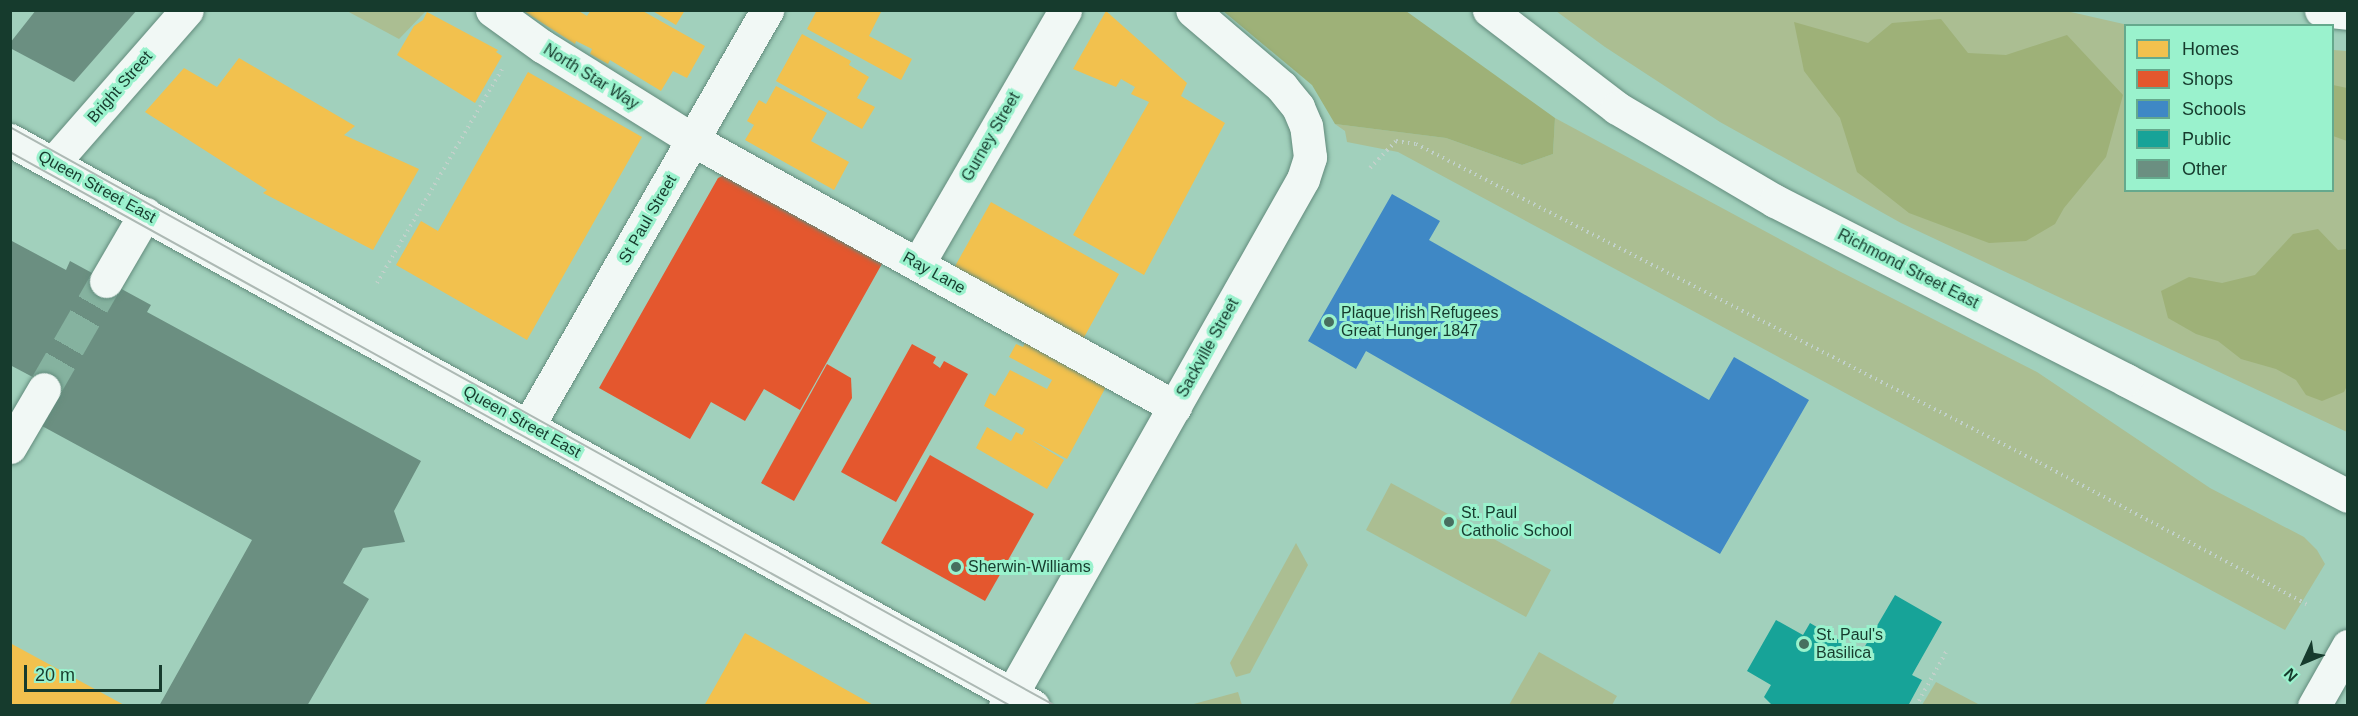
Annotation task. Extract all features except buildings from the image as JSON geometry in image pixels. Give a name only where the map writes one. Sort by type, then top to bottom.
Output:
[{"type":"main road","name":"Bright Street","points":[[53,163],[187,10]]},
{"type":"main road","name":"North Star Way","points":[[492,10],[542,46],[693,140]]},
{"type":"main road","name":"St Paul Street","points":[[528,426],[766,10]]},
{"type":"main road","name":"Gurney Street","points":[[918,264],[1065,10]]},
{"type":"main road","name":"Sackville Street","points":[[1017,702],[1175,407],[1303,179],[1310,157],[1306,126],[1298,106],[1192,10]]},
{"type":"main road","name":"Richmond Street East","points":[[1489,10],[1617,108],[1775,201],[2348,496]]},
{"type":"main road","points":[[2321,10],[2348,13]]},
{"type":"main road","name":"Queen Street East","points":[[10,140],[528,426],[1017,702]]},
{"type":"main road","name":"Ray Lane","points":[[693,140],[1175,407]]},
{"type":"main road","points":[[106,281],[145,214]]},
{"type":"main road","points":[[10,447],[44,389]]},
{"type":"main road","points":[[2314,705],[2345,658]]},
{"type":"path","points":[[377,284],[506,61]]},
{"type":"path","points":[[1370,168],[1396,141],[1416,144],[2040,463],[2308,605]]},
{"type":"path","points":[[1916,705],[1946,652]]},
{"type":"green space","points":[[2062,10],[2124,24],[2124,192],[2334,192],[2334,50],[2347,51],[2347,432],[1901,223],[1720,122],[1605,47],[1556,11]]},
{"type":"green space","points":[[347,11],[426,11],[399,39]]},
{"type":"green space","points":[[1223,11],[1406,11],[1555,118],[1553,154],[1522,165],[1446,138],[1335,124],[1312,85]]},
{"type":"green space","points":[[1941,19],[1968,53],[2006,55],[2067,35],[2123,95],[2106,157],[2064,208],[2055,224],[2026,241],[1989,243],[1909,213],[1857,172],[1840,118],[1804,71],[1794,22],[1868,43],[1892,23]]},
{"type":"green space","points":[[2334,85],[2347,88],[2347,141],[2334,136]]},
{"type":"green space","points":[[1555,118],[1837,270],[2037,372],[2210,488],[2304,537],[2317,550],[2325,564],[2285,630],[1398,152],[1347,142],[1345,131],[1335,124],[1446,138],[1522,165],[1553,154]]},
{"type":"green space","points":[[2318,229],[2338,250],[2347,249],[2348,384],[2344,392],[2322,401],[2306,395],[2296,380],[2276,369],[2241,359],[2218,341],[2196,334],[2168,318],[2161,291],[2189,277],[2222,283],[2255,275],[2293,234]]},
{"type":"green space","points":[[1391,483],[1551,570],[1526,617],[1366,530]]},
{"type":"green space","points":[[1296,543],[1308,565],[1250,673],[1236,677],[1230,663]]},
{"type":"green space","points":[[1539,652],[1617,696],[1612,705],[1509,705]]},
{"type":"green space","points":[[1936,682],[1980,705],[1922,705]]},
{"type":"green space","points":[[1238,692],[1242,705],[1190,705]]},
{"type":"tunnel","points":[[44,389],[106,281]]},
{"type":"tram line","points":[[10,127],[1056,706]]},
{"type":"tram line","points":[[10,152],[1011,706]]},
{"type":"place","name":"Plaque Irish Refugees Great Hunger 1847","points":[[1329,322]]},
{"type":"place","name":"St. Paul Catholic School","points":[[1449,522]]},
{"type":"place","name":"Sherwin-Williams","points":[[956,567]]},
{"type":"place","name":"St. Paul's Basilica","points":[[1804,644]]}]
